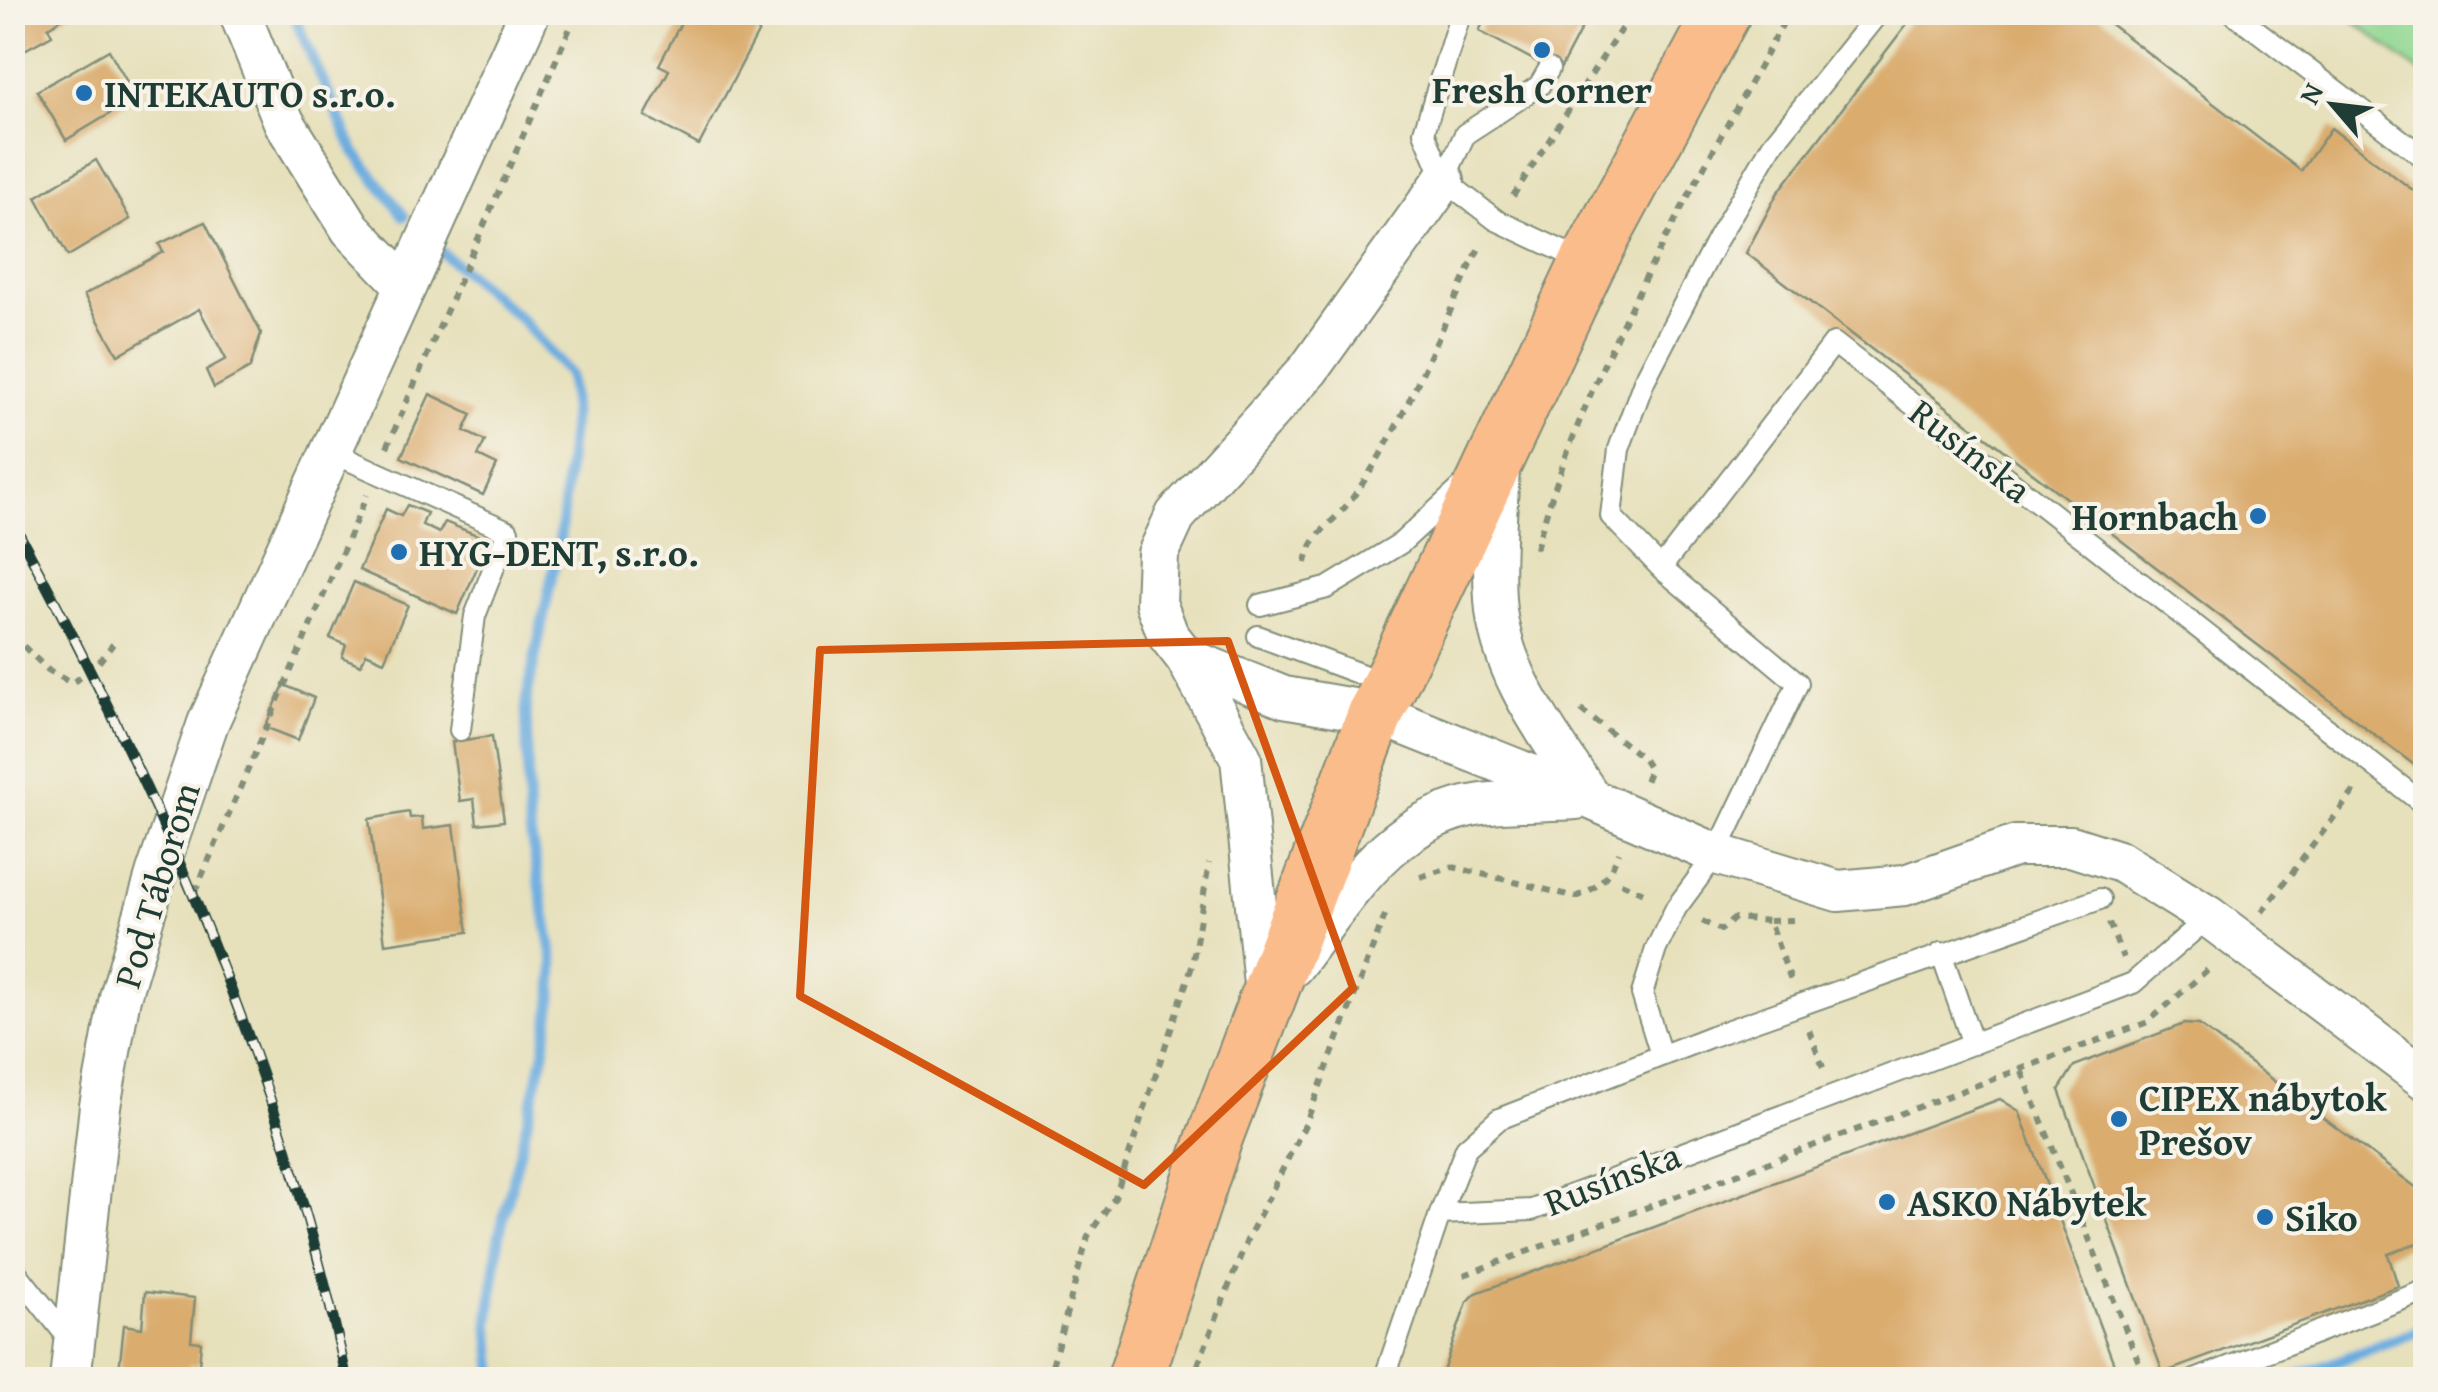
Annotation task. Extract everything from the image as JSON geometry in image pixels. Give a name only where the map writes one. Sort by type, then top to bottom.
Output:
[{"type":"main road","points":[[1135,1380],[1214,1138],[1382,699],[1588,263],[1723,12]]},
{"type":"street","points":[[239,12],[284,122],[352,229],[406,286]]},
{"type":"street","name":"Pod Táborom","points":[[72,1362],[82,1239],[120,997],[208,723],[530,12]]},
{"type":"street","points":[[1266,1000],[1241,758],[1186,658],[1168,635],[1156,603],[1158,554],[1176,515],[1309,369],[1444,180]]},
{"type":"street","points":[[1499,454],[1495,602],[1504,639],[1528,702],[1592,798]]},
{"type":"street","points":[[1186,658],[1284,697],[1382,699],[1716,854],[1838,891],[1905,885],[2016,846],[2072,846],[2122,862],[2209,917],[2426,1080]]},
{"type":"street","points":[[1266,1000],[1386,846],[1426,820],[1480,804],[1592,798]]},
{"type":"lane","points":[[1460,12],[1424,132],[1444,180],[1496,220],[1588,263]]},
{"type":"lane","points":[[1662,1055],[1642,994],[1656,949],[1676,908],[1716,854],[1798,684],[1661,568],[1611,516],[1619,449],[1644,380],[1772,144],[1879,12]]},
{"type":"lane","points":[[2232,12],[2426,159]]},
{"type":"lane","points":[[1444,180],[1465,134],[1539,86],[1550,69]]},
{"type":"lane","name":"Rusínska","points":[[1661,568],[1834,344],[2426,806]]},
{"type":"lane","points":[[331,452],[508,531],[475,616],[460,730]]},
{"type":"lane","points":[[1260,606],[1326,588],[1400,543],[1499,454]]},
{"type":"lane","points":[[1258,636],[1382,699]]},
{"type":"lane","points":[[1384,1380],[1466,1148],[1499,1118],[1941,953],[2100,899]]},
{"type":"lane","name":"Rusínska","points":[[1440,1214],[1532,1210],[2134,983],[2209,917]]},
{"type":"lane","points":[[1941,953],[1974,1044]]},
{"type":"lane","name":"Pod Táborom","points":[[12,1267],[72,1362]]},
{"type":"lane","points":[[2195,1380],[2426,1290]]},
{"type":"path","points":[[194,894],[577,12]]},
{"type":"path","points":[[12,635],[48,670],[70,683],[92,671],[113,644]]},
{"type":"path","points":[[1622,883],[1648,895]]},
{"type":"path","points":[[2022,1072],[2146,1380]]},
{"type":"highlighted area","points":[[1228,641],[1353,988],[1144,1185],[800,996],[820,650]]},
{"type":"green space","points":[[2343,13],[2425,13],[2425,76]]},
{"type":"building","points":[[12,12],[73,12],[48,27],[52,35],[17,54],[12,46]]},
{"type":"building","points":[[699,12],[769,12],[699,145],[645,116],[669,70],[659,65],[684,17],[694,22]]},
{"type":"building","name":"Fresh Corner","points":[[1489,12],[1590,12],[1558,73],[1479,31]]},
{"type":"building","name":"Hornbach","points":[[1916,12],[2095,12],[2301,171],[2331,128],[2426,200],[2426,774],[1746,253],[1777,194]]},
{"type":"building","points":[[109,50],[136,98],[66,140],[37,91]]},
{"type":"building","points":[[96,160],[130,219],[68,256],[36,197]]},
{"type":"building","points":[[205,222],[261,333],[250,368],[214,388],[206,370],[226,359],[199,309],[118,355],[84,295],[163,252],[159,244]]},
{"type":"building","points":[[430,394],[472,414],[464,431],[485,441],[478,456],[497,465],[483,495],[401,457]]},
{"type":"building","points":[[407,505],[427,513],[422,525],[439,533],[445,522],[489,540],[457,614],[359,570],[386,509],[401,516]]},
{"type":"building","points":[[354,582],[408,605],[384,661],[366,653],[361,665],[342,657],[346,645],[330,638]]},
{"type":"building","points":[[284,685],[314,698],[298,740],[265,727]]},
{"type":"building","points":[[492,736],[504,821],[477,824],[474,799],[460,801],[452,742]]},
{"type":"building","points":[[409,812],[410,818],[422,817],[423,829],[454,825],[468,932],[385,944],[369,819]]},
{"type":"building","name":"Siko","points":[[2184,1024],[2199,1025],[2426,1195],[2426,1240],[2388,1254],[2398,1286],[2163,1373],[2059,1090],[2074,1066]]},
{"type":"building","name":"ASKO Nábytek","points":[[2000,1099],[2019,1111],[2120,1380],[1440,1380],[1467,1302],[1476,1293]]},
{"type":"building","points":[[145,1292],[195,1298],[191,1341],[201,1342],[199,1366],[189,1365],[188,1380],[118,1380],[124,1325],[142,1328]]},
{"type":"waterway","points":[[292,12],[354,151],[404,216]]},
{"type":"waterway","points":[[434,246],[522,320],[570,375],[573,413],[560,537],[526,701],[529,826],[554,963],[553,994],[544,1053],[499,1236],[489,1322],[495,1380]]},
{"type":"waterway","points":[[2287,1380],[2426,1328]]},
{"type":"railway","points":[[12,521],[118,727],[211,938],[288,1156],[347,1380]]},
{"type":"place","name":"Fresh Corner","points":[[1542,50]]},
{"type":"place","name":"INTEKAUTO s.r.o.","points":[[84,93]]},
{"type":"place","name":"Hornbach","points":[[2258,516]]},
{"type":"place","name":"HYG-DENT, s.r.o.","points":[[399,552]]},
{"type":"place","name":"CIPEX nábytok Prešov","points":[[2119,1119]]},
{"type":"place","name":"ASKO Nábytek","points":[[1887,1202]]},
{"type":"place","name":"Siko","points":[[2265,1217]]}]
